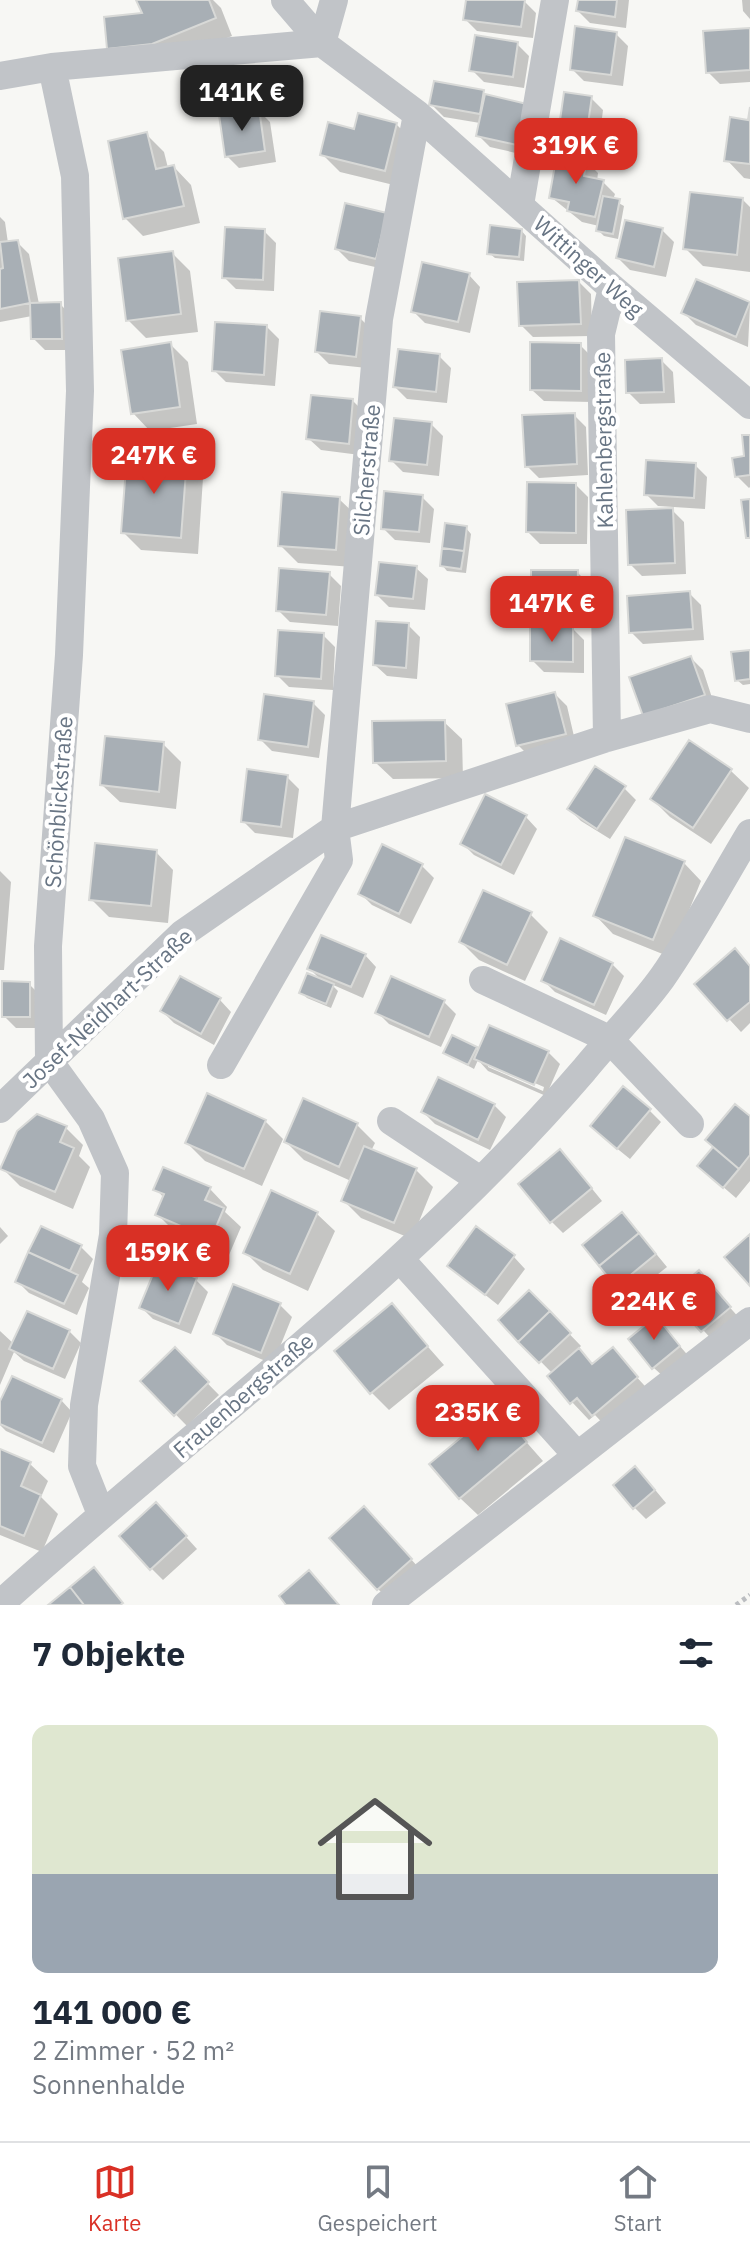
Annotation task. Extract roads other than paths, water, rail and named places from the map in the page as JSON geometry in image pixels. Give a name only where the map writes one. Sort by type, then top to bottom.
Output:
[{"type":"street","name":"Wittinger Weg","points":[[285,0],[322,43],[417,114],[612,288],[750,405]]},
{"type":"street","points":[[0,76],[52,67],[322,43],[334,0]]},
{"type":"street","points":[[520,205],[555,0]]},
{"type":"street","name":"Schönblickstraße","points":[[49,1061],[48,946],[69,655],[80,391],[75,176],[52,67]]},
{"type":"street","name":"Silcherstraße","points":[[335,828],[379,319],[417,114]]},
{"type":"street","name":"Kahlenbergstraße","points":[[607,738],[601,334],[612,288]]},
{"type":"street","name":"Josef-Neidhart-Straße","points":[[0,1109],[182,934],[335,828],[607,738],[710,709],[750,719]]},
{"type":"street","points":[[221,1065],[339,860],[335,828]]},
{"type":"street","name":"Frauenbergstraße","points":[[0,1604],[400,1259],[547,1112],[662,978],[750,833]]},
{"type":"street","points":[[483,980],[609,1039],[690,1124]]},
{"type":"street","points":[[49,1061],[91,1119],[115,1173],[113,1235],[84,1405],[82,1466],[101,1514]]},
{"type":"street","points":[[391,1121],[480,1180]]},
{"type":"street","points":[[400,1259],[576,1454]]},
{"type":"street","points":[[386,1605],[750,1321]]}]
